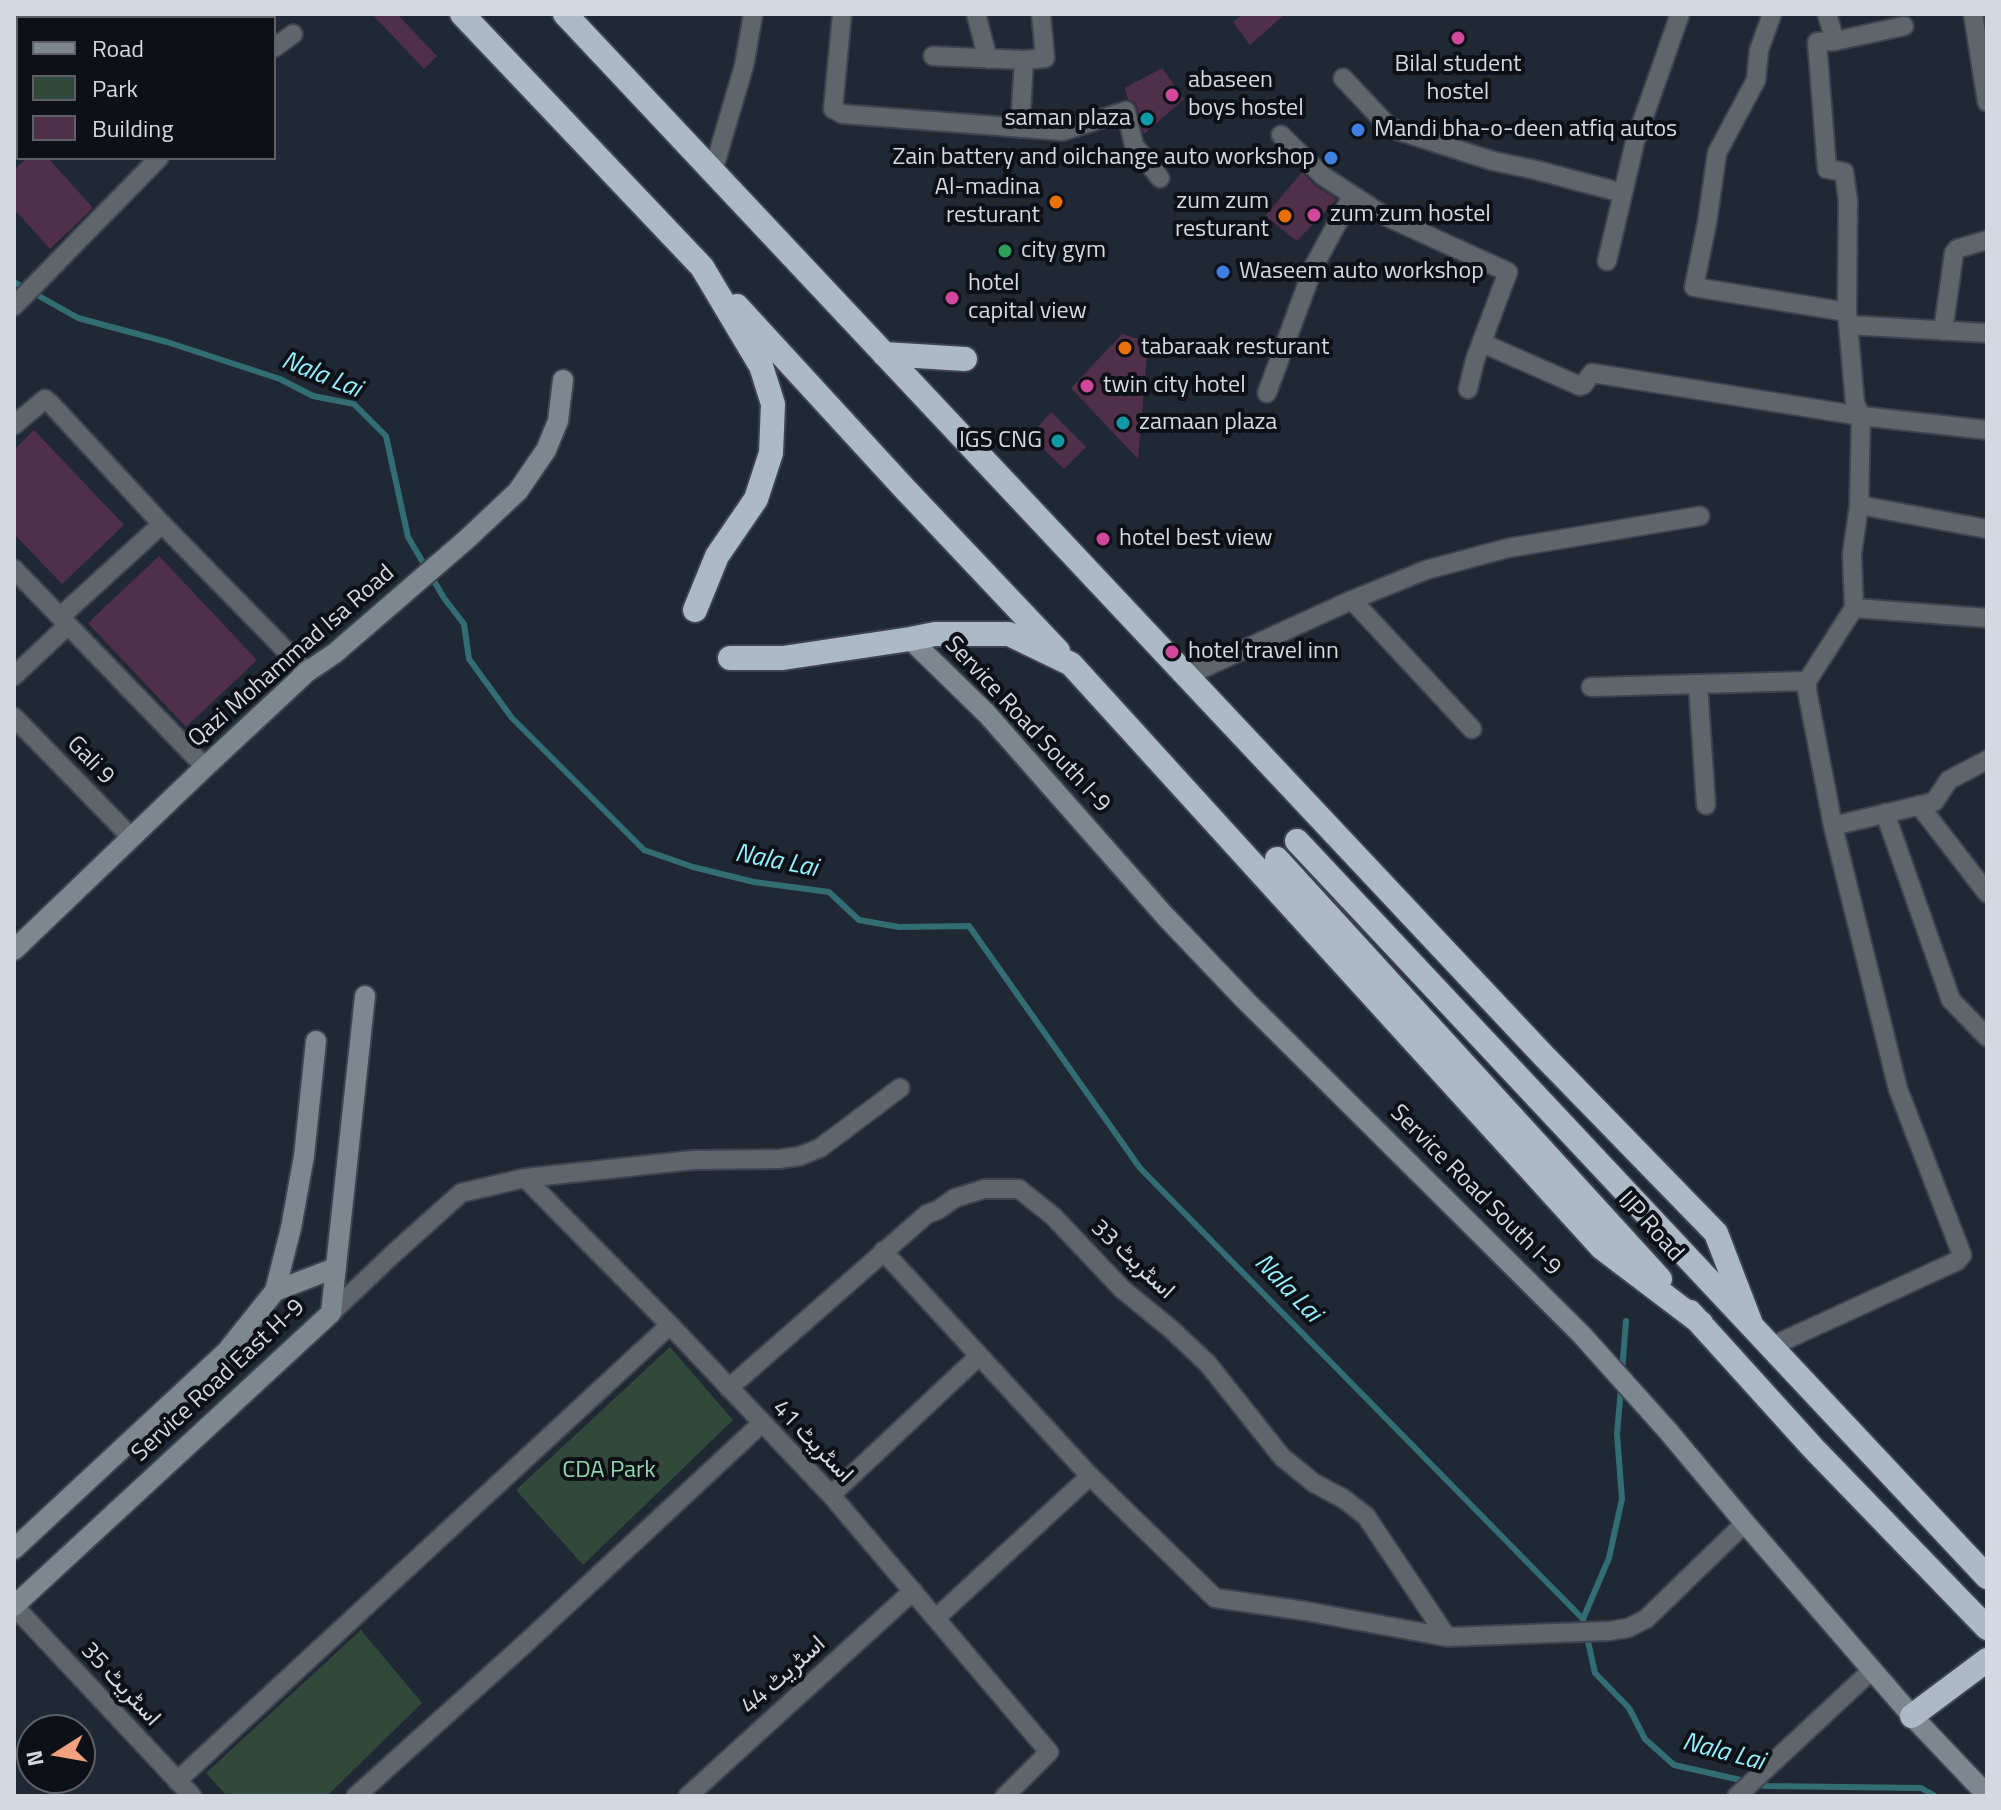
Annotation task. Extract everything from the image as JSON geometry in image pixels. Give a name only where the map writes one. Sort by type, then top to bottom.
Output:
[{"type":"highway","points":[[462,14],[1071,664],[1602,1248],[1701,1323]]},
{"type":"highway","points":[[565,14],[1542,1054],[1716,1233],[1751,1324]]},
{"type":"highway","points":[[695,610],[717,556],[756,499],[771,453],[773,404],[761,366],[702,267]]},
{"type":"highway","points":[[884,354],[965,359]]},
{"type":"highway","points":[[730,658],[783,658],[935,634],[1009,634],[1071,664]]},
{"type":"highway","name":"IJP Road","points":[[1297,841],[1987,1577]]},
{"type":"highway","name":"IJP Road","points":[[1277,859],[1813,1448],[1987,1628]]},
{"type":"highway","points":[[1912,1716],[1987,1660]]},
{"type":"street","points":[[842,14],[833,109],[842,114],[1063,131],[1126,111],[1134,145],[1160,178]]},
{"type":"street","points":[[976,14],[988,59]]},
{"type":"street","points":[[933,56],[1045,58],[1041,14]]},
{"type":"street","points":[[1607,261],[1635,142],[1680,14]]},
{"type":"street","points":[[1772,14],[1759,50],[1756,80],[1717,153],[1694,287],[1848,318],[1943,331],[1987,333]]},
{"type":"street","points":[[1827,14],[1835,41]]},
{"type":"street","points":[[1973,14],[1987,102]]},
{"type":"street","points":[[713,171],[744,66],[753,15]]},
{"type":"street","points":[[1770,1347],[1957,1261],[1962,1255],[1898,1089],[1833,826],[1807,690],[1807,681],[1854,608],[1852,554],[1859,505],[1861,416],[1855,403],[1848,318],[1848,200],[1844,172],[1827,169],[1817,42],[1904,26]]},
{"type":"street","points":[[276,47],[293,34]]},
{"type":"street","points":[[1020,128],[1024,60]]},
{"type":"street","points":[[1343,78],[1389,127],[1493,161],[1623,193]]},
{"type":"street","points":[[1281,135],[1323,176],[1383,215],[1508,272],[1475,360],[1468,389]]},
{"type":"street","points":[[16,304],[157,160]]},
{"type":"street","points":[[1267,393],[1314,266],[1352,196]]},
{"type":"street","points":[[1943,331],[1954,253],[1957,249],[1987,240]]},
{"type":"street","points":[[1482,343],[1580,386],[1592,373],[1861,416],[1987,430]]},
{"type":"street","name":"Qazi Mohammad Isa Road","points":[[14,950],[307,672],[335,653],[518,491],[546,450],[558,421],[563,380]]},
{"type":"street","points":[[14,425],[45,399],[307,672]]},
{"type":"street","points":[[1859,505],[1987,529]]},
{"type":"street","points":[[1186,676],[1352,600],[1426,570],[1508,548],[1700,516]]},
{"type":"street","points":[[14,676],[64,621],[162,524]]},
{"type":"street","points":[[14,569],[205,767]]},
{"type":"street","points":[[1352,600],[1472,729]]},
{"type":"street","points":[[1854,608],[1987,618]]},
{"type":"street","name":"Service Road South I-9","points":[[910,639],[987,714],[1165,916],[1246,1001],[1581,1334],[1912,1716],[1987,1795]]},
{"type":"street","points":[[1591,687],[1807,681]]},
{"type":"street","points":[[1698,684],[1706,805]]},
{"type":"street","name":"Gali 9","points":[[14,717],[131,837]]},
{"type":"street","points":[[1833,826],[1934,802],[1949,780],[1987,760]]},
{"type":"street","points":[[1919,805],[1987,893]]},
{"type":"street","points":[[1885,813],[1951,1000],[1987,1037]]},
{"type":"street","name":"Service Road East H-9","points":[[14,1606],[331,1313],[365,996]]},
{"type":"street","name":"Service Road East H-9","points":[[14,1549],[227,1351],[275,1291],[291,1228],[304,1156],[316,1041]]},
{"type":"street","points":[[331,1313],[461,1193],[525,1178],[693,1160],[800,1156],[820,1148],[900,1088]]},
{"type":"street","name":"اسٹریٹ 41","points":[[525,1178],[831,1495],[1049,1752],[1005,1796]]},
{"type":"street","name":"اسٹریٹ 33","points":[[729,1388],[927,1214],[955,1198],[984,1189],[1019,1189],[1053,1216],[1122,1289],[1208,1364],[1282,1457],[1314,1483],[1344,1499],[1366,1516],[1447,1637]]},
{"type":"street","points":[[883,1251],[1090,1476],[1215,1598],[1447,1637],[1609,1631],[1628,1628],[1646,1619],[1745,1523]]},
{"type":"street","points":[[275,1291],[335,1268]]},
{"type":"street","points":[[181,1790],[670,1325]]},
{"type":"street","points":[[831,1495],[979,1356]]},
{"type":"street","points":[[356,1796],[762,1423]]},
{"type":"street","points":[[936,1618],[1090,1476]]},
{"type":"street","name":"اسٹریٹ 44","points":[[688,1796],[913,1591]]},
{"type":"street","name":"اسٹریٹ 35","points":[[14,1606],[181,1790]]},
{"type":"street","points":[[1737,1796],[1872,1670]]},
{"type":"green space","name":"CDA Park","points":[[670,1347],[733,1420],[583,1565],[516,1490]]},
{"type":"green space","points":[[361,1630],[422,1703],[327,1796],[227,1796],[206,1773]]},
{"type":"building","points":[[372,14],[397,14],[437,56],[424,69]]},
{"type":"building","points":[[1243,14],[1285,14],[1250,45],[1233,22]]},
{"type":"building","name":"saman plaza","points":[[1162,68],[1184,99],[1144,134],[1137,107],[1128,99],[1125,88]]},
{"type":"building","points":[[25,160],[50,160],[93,208],[50,249],[14,209],[14,170]]},
{"type":"building","points":[[1302,172],[1316,186],[1337,199],[1297,241],[1265,216]]},
{"type":"building","name":"zamaan plaza","points":[[1122,334],[1148,342],[1138,459],[1071,388]]},
{"type":"building","name":"IGS CNG","points":[[1051,412],[1086,447],[1064,469],[1030,436]]},
{"type":"building","points":[[34,430],[124,525],[62,584],[14,534],[14,450]]},
{"type":"building","points":[[159,556],[257,660],[186,727],[88,623]]},
{"type":"waterway","name":"Nala Lai","points":[[14,282],[78,318],[167,342],[280,379],[313,396],[354,404],[386,436],[408,537],[444,598],[464,624],[469,659],[512,718],[644,850],[693,867],[754,882],[829,892],[859,920],[899,927],[969,926],[1140,1168],[1583,1619],[1595,1673],[1629,1708],[1645,1739],[1674,1765],[1745,1781]]},
{"type":"waterway","name":"Nala Lai","points":[[1622,1373],[1626,1321]]},
{"type":"waterway","name":"Nala Lai","points":[[1583,1619],[1609,1558],[1622,1499],[1617,1434],[1621,1388]]},
{"type":"waterway","name":"Nala Lai","points":[[1756,1784],[1921,1788],[1935,1796]]},
{"type":"place","name":"Bilal student hostel","points":[[1458,38]]},
{"type":"place","name":"abaseen boys hostel","points":[[1172,95]]},
{"type":"place","name":"saman plaza","points":[[1147,119]]},
{"type":"place","name":"Mandi bha-o-deen atfiq autos","points":[[1358,130]]},
{"type":"place","name":"Zain battery and oilchange auto workshop","points":[[1331,158]]},
{"type":"place","name":"Al-madina resturant","points":[[1056,202]]},
{"type":"place","name":"zum zum hostel","points":[[1314,215]]},
{"type":"place","name":"zum zum resturant","points":[[1285,216]]},
{"type":"place","name":"city gym","points":[[1005,251]]},
{"type":"place","name":"Waseem auto workshop","points":[[1223,272]]},
{"type":"place","name":"hotel capital view","points":[[952,298]]},
{"type":"place","name":"tabaraak resturant","points":[[1125,348]]},
{"type":"place","name":"twin city hotel","points":[[1087,386]]},
{"type":"place","name":"zamaan plaza","points":[[1123,423]]},
{"type":"place","name":"IGS CNG","points":[[1058,441]]},
{"type":"place","name":"hotel best view","points":[[1103,539]]},
{"type":"place","name":"hotel travel inn","points":[[1172,652]]}]
